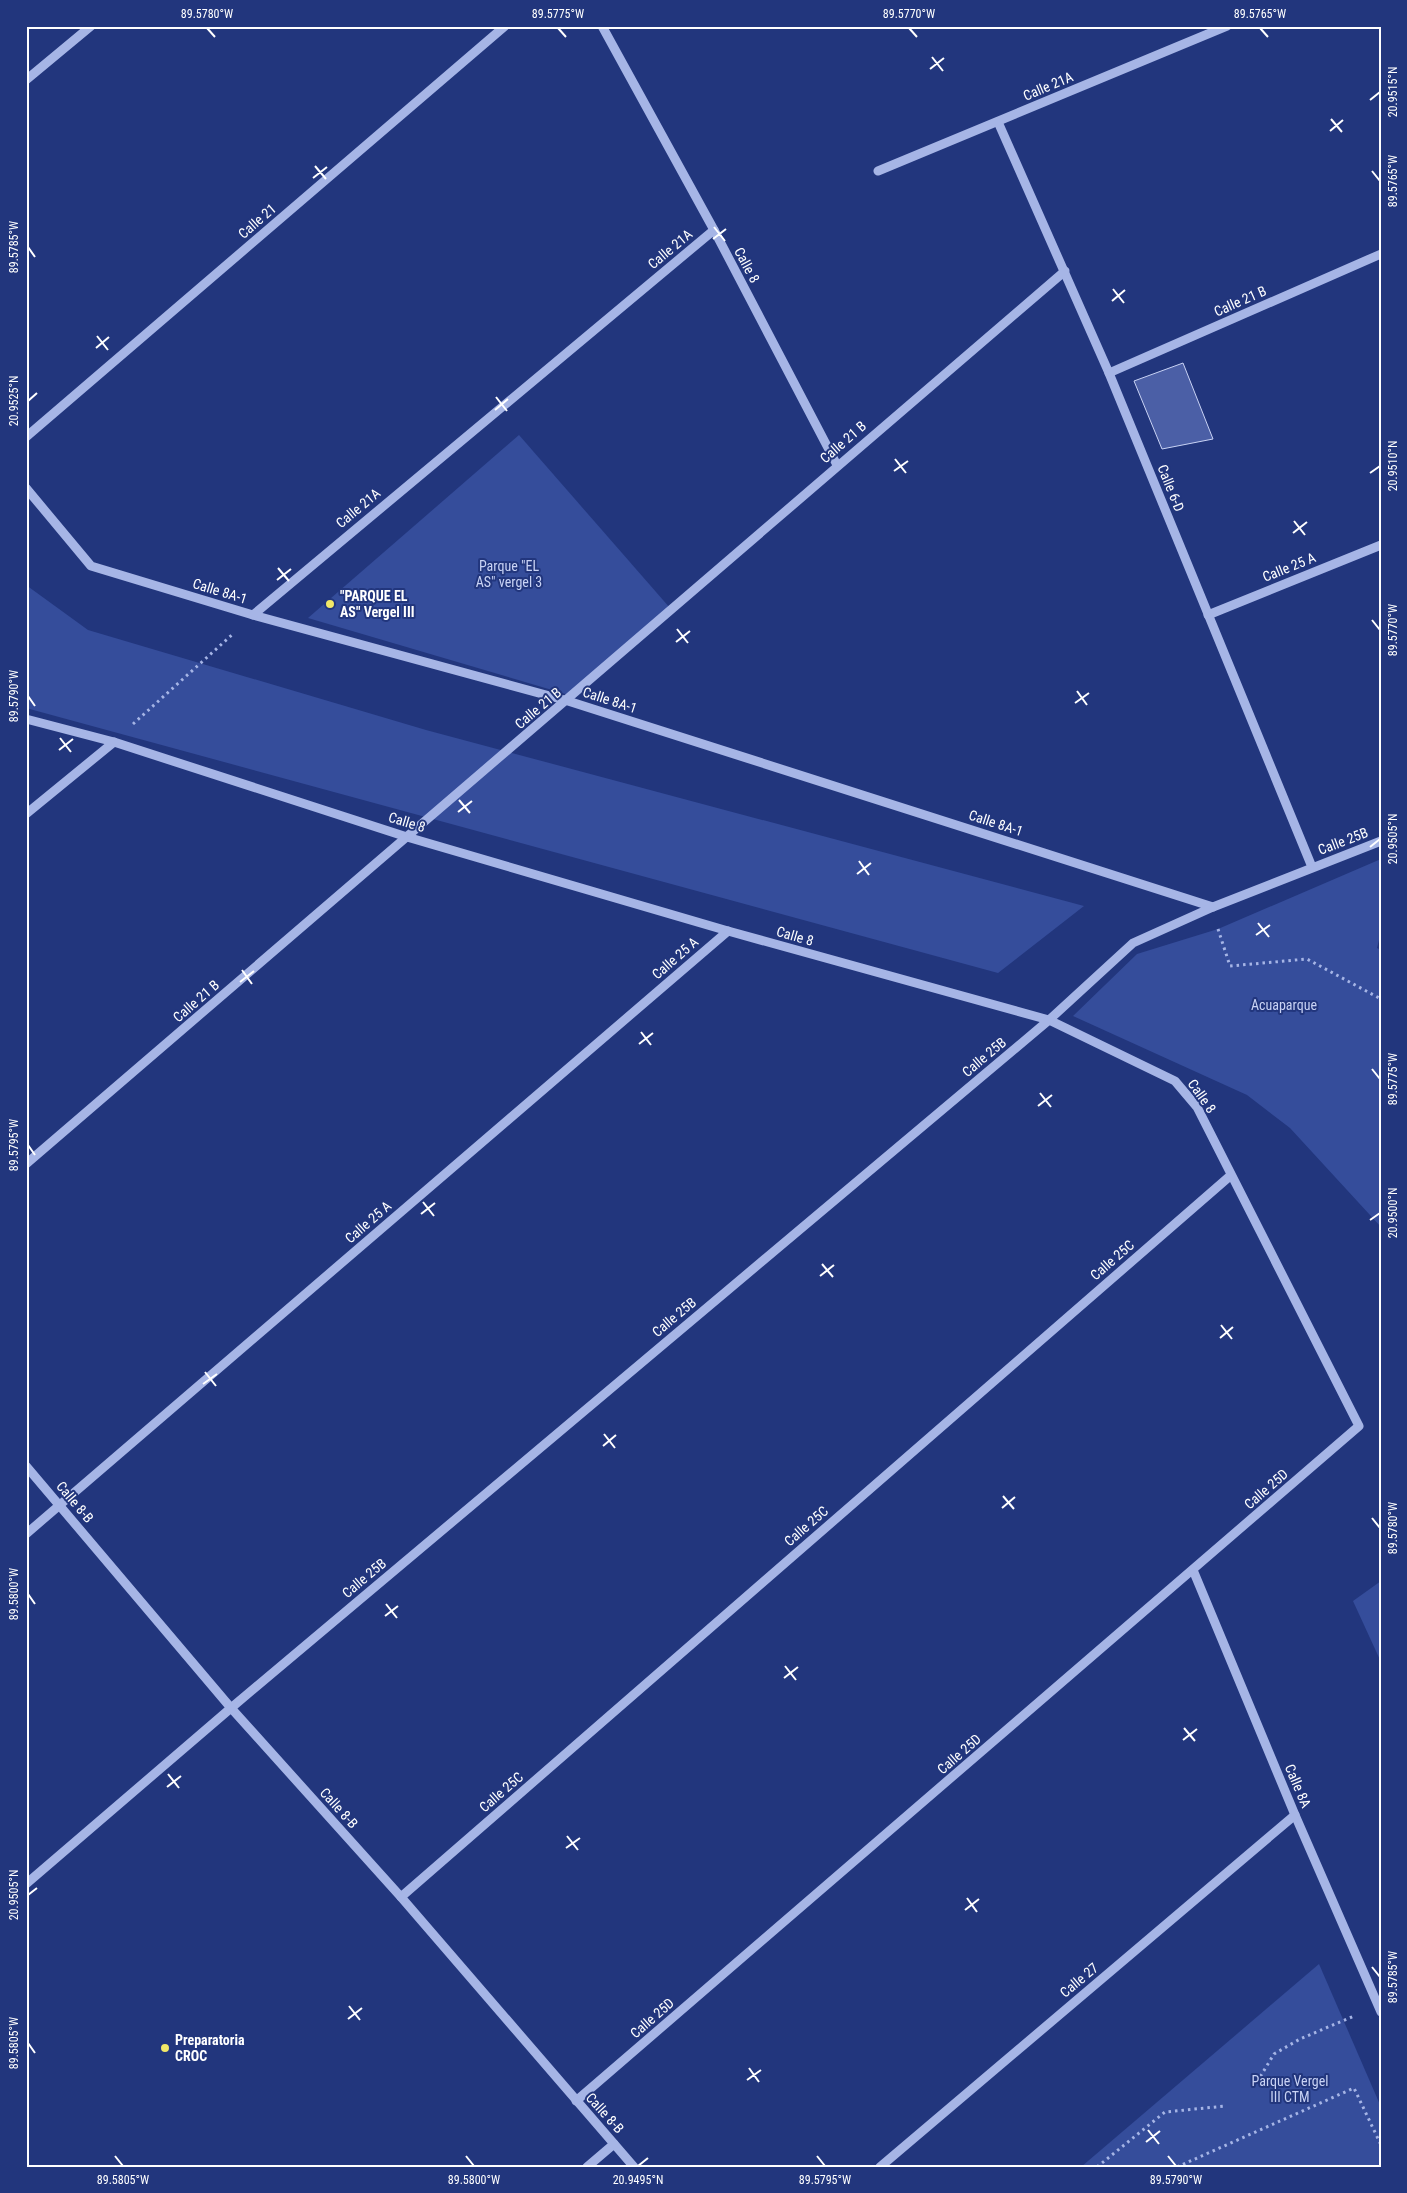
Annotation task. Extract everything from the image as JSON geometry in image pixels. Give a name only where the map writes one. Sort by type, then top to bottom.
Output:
[{"type":"street","points":[[26,80],[91,26]]},
{"type":"street","name":"Calle 21","points":[[26,437],[505,26]]},
{"type":"street","name":"Calle 8","points":[[602,26],[714,230],[837,465]]},
{"type":"street","name":"Calle 21A","points":[[878,171],[1227,26]]},
{"type":"street","name":"Calle 6-D","points":[[998,122],[1109,373],[1312,867]]},
{"type":"street","name":"Calle 21A","points":[[253,615],[714,230]]},
{"type":"street","name":"Calle 21 B","points":[[1109,373],[1381,254]]},
{"type":"street","name":"Calle 21 B","points":[[26,1164],[568,701],[837,465],[1065,271]]},
{"type":"street","name":"Calle 8A-1","points":[[26,488],[91,566],[253,615],[568,701],[1214,907]]},
{"type":"street","name":"Calle 25 A","points":[[1208,615],[1381,545]]},
{"type":"street","name":"Calle 8","points":[[26,719],[114,742],[408,837],[728,931],[1049,1020],[1175,1081],[1197,1107],[1230,1176],[1359,1426]]},
{"type":"street","points":[[26,814],[114,742]]},
{"type":"street","name":"Calle 25B","points":[[26,1884],[231,1708],[1049,1020],[1133,943],[1214,907],[1381,841]]},
{"type":"street","name":"Calle 25 A","points":[[26,1534],[728,931]]},
{"type":"street","name":"Calle 25C","points":[[401,1897],[1230,1176]]},
{"type":"street","name":"Calle 25D","points":[[576,2101],[1359,1426]]},
{"type":"street","name":"Calle 8-B","points":[[26,1466],[231,1708],[401,1897],[634,2167]]},
{"type":"street","name":"Calle 8A","points":[[1193,1570],[1295,1815],[1381,2012]]},
{"type":"street","name":"Calle 27","points":[[880,2167],[1295,1815]]},
{"type":"street","points":[[587,2167],[614,2144]]},
{"type":"path","points":[[114,742],[253,615]]},
{"type":"path","points":[[1214,907],[1230,966],[1307,959],[1381,999]]},
{"type":"path","points":[[1257,2082],[1274,2054],[1300,2038],[1354,2016]]},
{"type":"path","points":[[1177,2167],[1354,2088],[1381,2145]]},
{"type":"path","points":[[1097,2167],[1166,2112],[1226,2106]]},
{"type":"green space","name":"Parque \"EL AS\" vergel 3","points":[[519,435],[670,608],[569,695],[308,618]]},
{"type":"green space","points":[[26,585],[88,630],[426,730],[1084,906],[998,973],[26,708]]},
{"type":"green space","name":"Acuaparque","points":[[1381,859],[1381,932],[1377,948],[1381,950],[1381,1227],[1290,1128],[1247,1095],[1073,1016],[1137,954],[1218,929]]},
{"type":"green space","points":[[1381,1581],[1381,1662],[1353,1601]]},
{"type":"green space","name":"Parque Vergel III CTM","points":[[1319,1964],[1381,2107],[1381,2167],[1081,2167]]},
{"type":"building","points":[[1183,363],[1213,439],[1162,449],[1134,381]]},
{"type":"place","name":"\"PARQUE EL AS\" Vergel III","points":[[330,604]]},
{"type":"place","name":"Preparatoria CROC","points":[[165,2048]]}]
